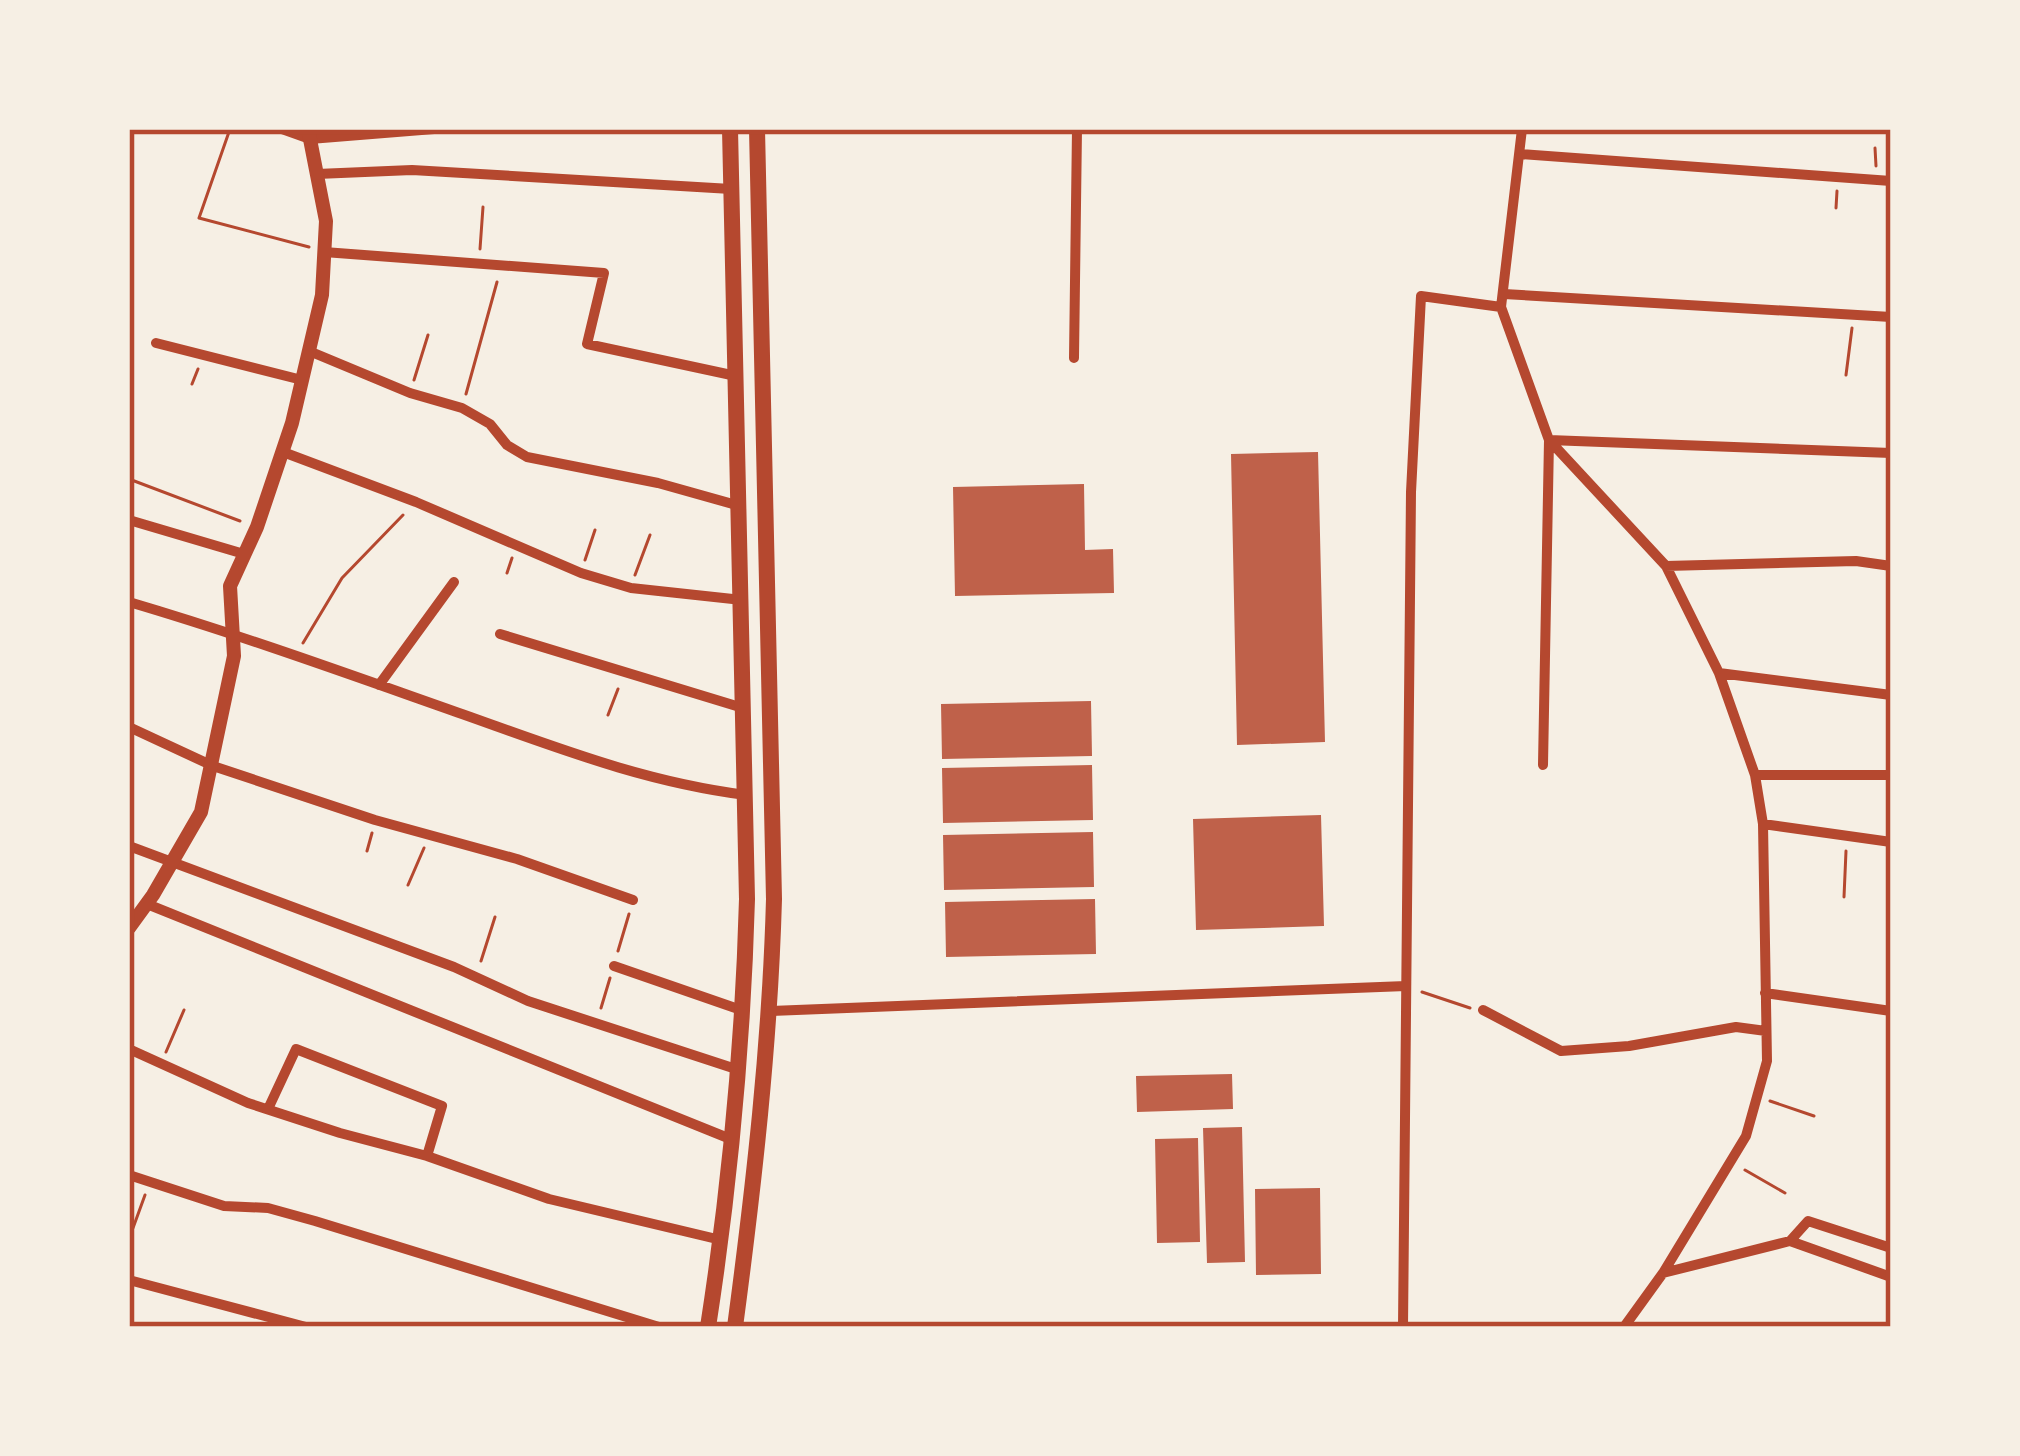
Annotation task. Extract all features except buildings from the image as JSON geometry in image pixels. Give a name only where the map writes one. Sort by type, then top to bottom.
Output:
[{"type":"main road","points":[[707,1327],[733,1140],[744,1011],[746,795],[730,129]]},
{"type":"main road","points":[[734,1327],[760,1143],[771,1011],[773,851],[757,129]]},
{"type":"main road","points":[[744,1011],[771,1011]]},
{"type":"street","points":[[282,129],[309,134],[434,129]]},
{"type":"street","points":[[1074,358],[1077,129]]},
{"type":"street","points":[[1522,129],[1503,301],[1549,440],[1543,765]]},
{"type":"street","points":[[129,928],[201,812],[234,656],[230,586],[283,452],[322,295],[326,220],[309,134]]},
{"type":"street","points":[[1520,154],[1891,181]]},
{"type":"street","points":[[317,174],[412,170],[731,189]]},
{"type":"street","points":[[324,251],[604,273],[586,344],[736,376]]},
{"type":"street","points":[[1403,1327],[1411,492],[1421,296],[1891,317]]},
{"type":"street","points":[[157,343],[302,380]]},
{"type":"street","points":[[309,351],[410,393],[462,408],[490,424],[507,445],[526,457],[658,483],[740,506]]},
{"type":"street","points":[[1549,440],[1891,453]]},
{"type":"street","points":[[1549,440],[1666,566],[1719,673],[1755,776],[1763,824],[1768,1061],[1746,1136],[1663,1273],[1624,1327]]},
{"type":"street","points":[[283,452],[416,502],[581,574],[631,588],[742,600]]},
{"type":"street","points":[[129,520],[244,554]]},
{"type":"street","points":[[1666,566],[1856,561],[1891,566]]},
{"type":"street","points":[[380,685],[454,581]]},
{"type":"street","points":[[129,602],[232,633],[593,761],[682,787],[746,795]]},
{"type":"street","points":[[500,634],[744,708]]},
{"type":"street","points":[[1719,673],[1891,695]]},
{"type":"street","points":[[129,727],[213,766],[633,900]]},
{"type":"street","points":[[1755,776],[1891,775]]},
{"type":"street","points":[[1763,824],[1891,842]]},
{"type":"street","points":[[129,846],[527,1001],[739,1070]]},
{"type":"street","points":[[147,904],[733,1140]]},
{"type":"street","points":[[614,966],[744,1011]]},
{"type":"street","points":[[771,1011],[1406,986]]},
{"type":"street","points":[[1765,993],[1891,1011]]},
{"type":"street","points":[[1483,1010],[1561,1051],[1628,1046],[1736,1028],[1766,1030]]},
{"type":"street","points":[[129,1049],[268,1109],[549,1198],[721,1240]]},
{"type":"street","points":[[268,1109],[296,1049],[442,1106],[427,1156]]},
{"type":"street","points":[[129,1175],[224,1206],[268,1208],[299,1216],[659,1327]]},
{"type":"street","points":[[1790,1241],[1808,1221],[1891,1248]]},
{"type":"street","points":[[1663,1273],[1790,1241],[1891,1277]]},
{"type":"street","points":[[129,1280],[306,1327]]},
{"type":"path","points":[[230,129],[199,218],[324,251]]},
{"type":"path","points":[[479,263],[483,207]]},
{"type":"path","points":[[462,408],[502,265]]},
{"type":"path","points":[[1846,375],[1853,314]]},
{"type":"path","points":[[410,393],[428,335]]},
{"type":"path","points":[[129,479],[257,527]]},
{"type":"path","points":[[296,655],[342,578],[416,502]]},
{"type":"path","points":[[581,574],[595,530]]},
{"type":"path","points":[[631,588],[650,535]]},
{"type":"path","points":[[608,715],[625,672]]},
{"type":"path","points":[[407,885],[430,833]]},
{"type":"path","points":[[1844,897],[1846,836]]},
{"type":"path","points":[[475,977],[495,917]]},
{"type":"path","points":[[1406,986],[1456,1006],[1483,1010]]},
{"type":"path","points":[[161,1064],[184,1010]]},
{"type":"path","points":[[1757,1097],[1814,1116]]},
{"type":"path","points":[[1728,1161],[1785,1192]]},
{"type":"path","points":[[133,1228],[149,1182]]}]
